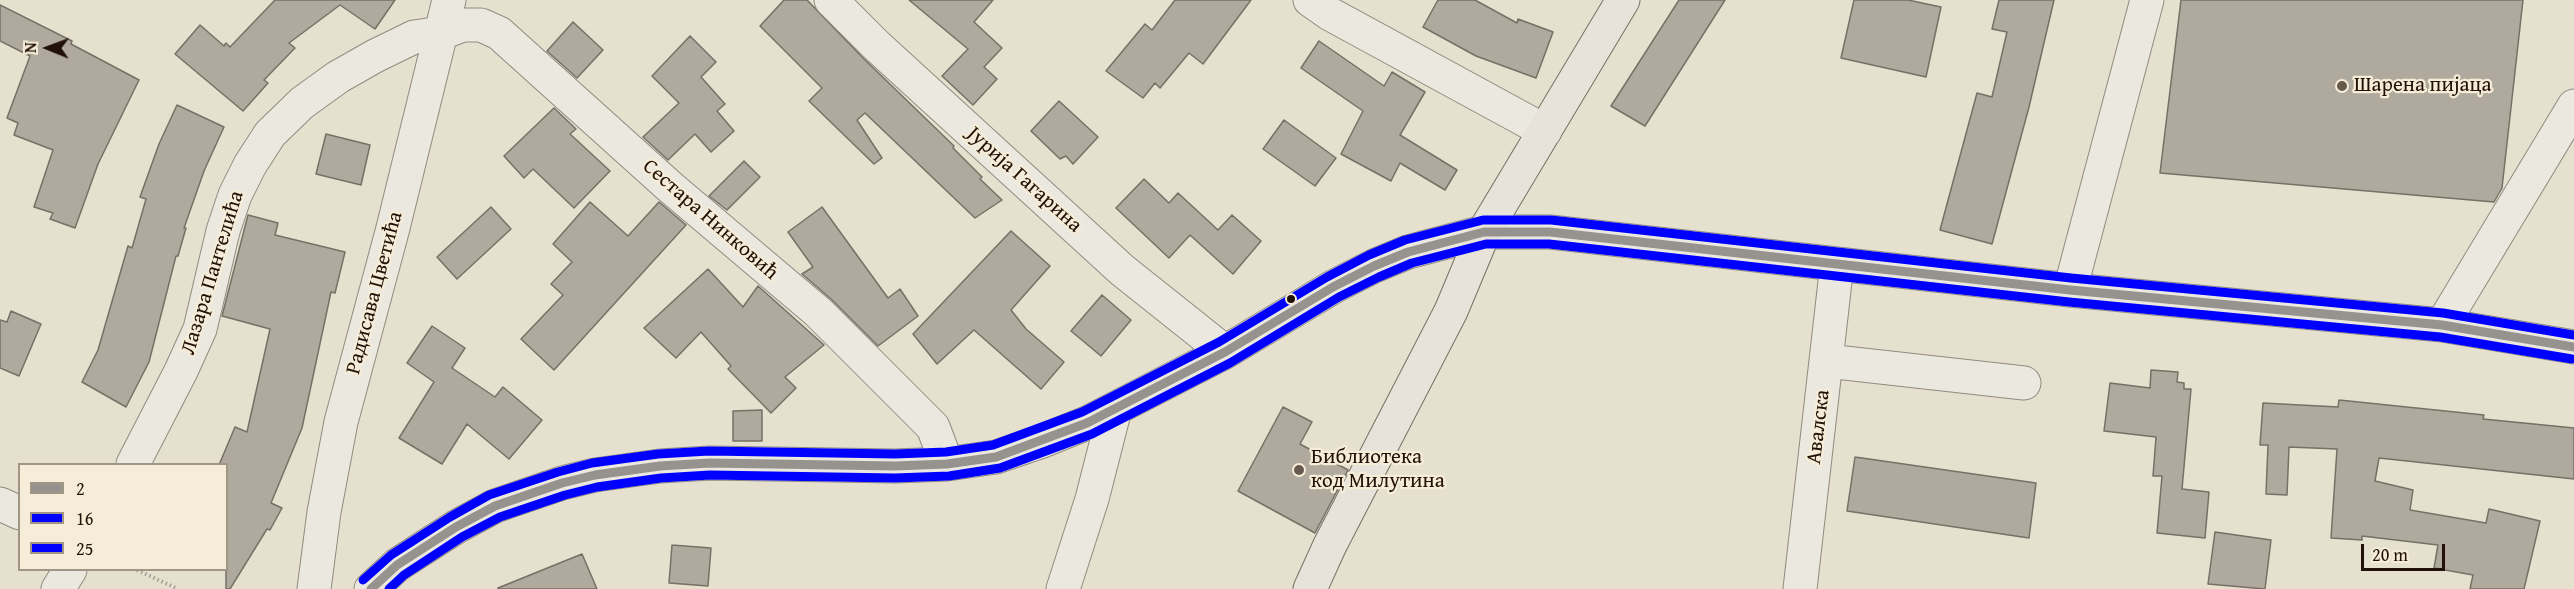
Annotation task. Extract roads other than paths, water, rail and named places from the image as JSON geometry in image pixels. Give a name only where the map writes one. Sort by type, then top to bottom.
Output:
[{"type":"main road","points":[[1310,589],[1330,545],[1451,311],[1484,232],[1623,0]]},
{"type":"street","name":"Радисава Цветића","points":[[314,589],[324,512],[341,422],[390,239],[449,0]]},
{"type":"street","name":"Јурија Гагарина","points":[[831,0],[877,46],[1122,270],[1225,352]]},
{"type":"street","points":[[2070,290],[2147,0]]},
{"type":"street","points":[[1311,1],[1330,14],[1545,130]]},
{"type":"street","name":"Сестара Нинковић","points":[[441,33],[463,25],[481,25],[499,33],[527,56],[669,186],[818,312],[933,427],[947,464]]},
{"type":"street","name":"Лазара Пантелића","points":[[134,463],[182,371],[200,329],[223,231],[235,195],[250,165],[270,134],[302,103],[338,77],[399,43],[414,37],[441,33]]},
{"type":"street","points":[[2442,326],[2574,105]]},
{"type":"street","points":[[372,589],[398,565],[456,527],[495,506],[562,483],[595,475],[660,466],[710,463],[895,466],[947,464],[996,456],[1040,442],[1115,410],[1225,352],[1333,287],[1374,266],[1408,252],[1484,232],[1551,232],[2070,290],[2442,326],[2574,347]]},
{"type":"street","name":"Авалска","points":[[1800,589],[1838,264]]},
{"type":"street","points":[[1827,361],[2024,383]]},
{"type":"street","points":[[1063,589],[1092,499],[1115,410]]},
{"type":"street","points":[[0,504],[18,512]]},
{"type":"street","points":[[58,589],[69,571]]},
{"type":"place","name":"Шарена пијаца","points":[[2342,86]]},
{"type":"place","name":"Библиотека код Милутина","points":[[1299,470]]}]
